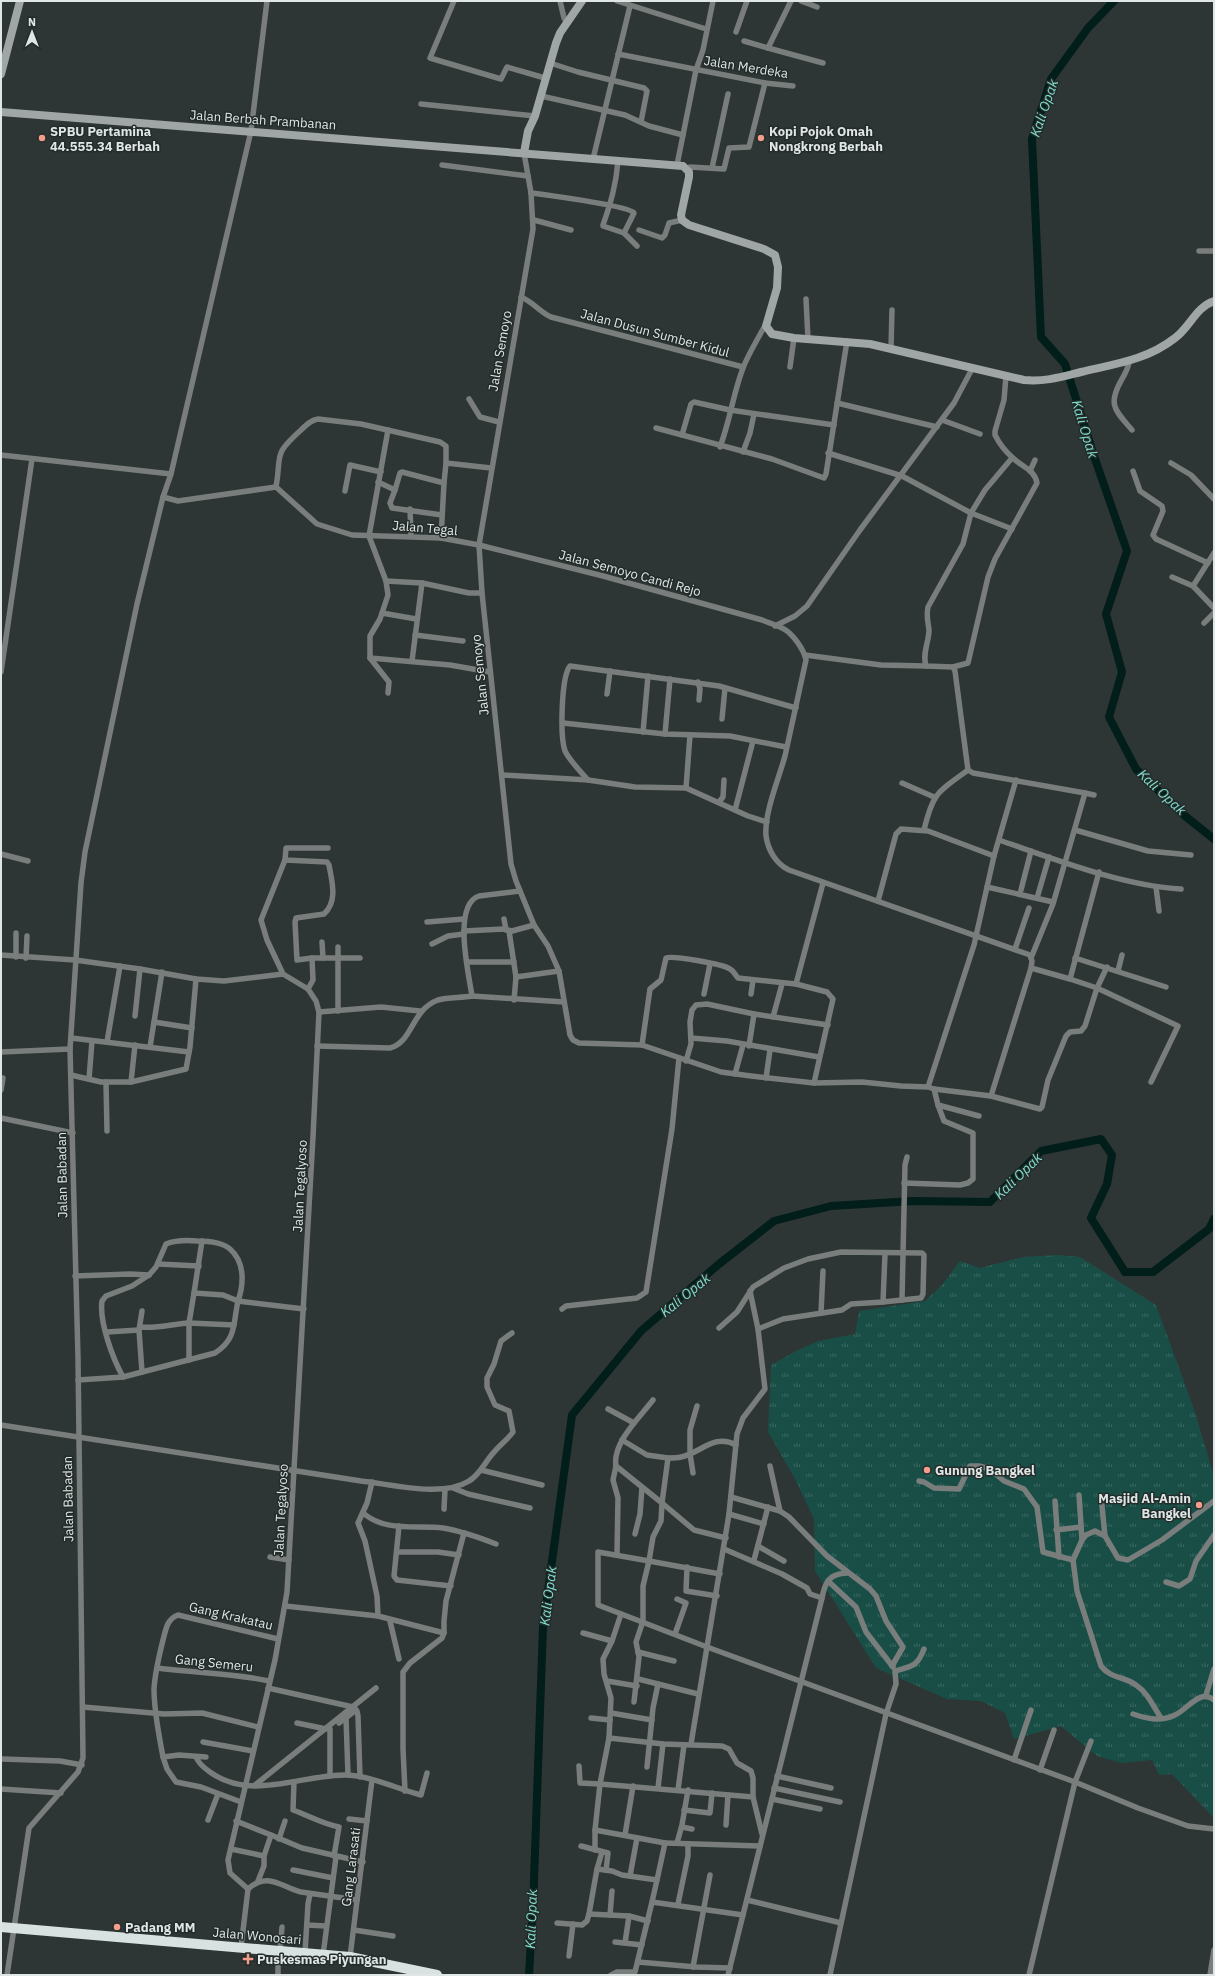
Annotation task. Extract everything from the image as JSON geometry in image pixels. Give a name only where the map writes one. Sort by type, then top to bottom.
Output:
[{"type":"highway","name":"Jalan Wonosari","points":[[1,1927],[350,1957],[413,1973],[437,1975]]},
{"type":"street","points":[[1,74],[20,1]]},
{"type":"street","name":"Jalan Babadan","points":[[82,1765],[84,1746],[78,1380],[72,1075],[70,1049],[75,960],[85,852],[137,604],[163,497],[171,474],[251,131],[267,1]]},
{"type":"street","points":[[454,1],[430,58],[501,79],[507,68],[545,78]]},
{"type":"street","points":[[560,1],[564,18],[567,23]]},
{"type":"street","points":[[524,153],[528,131],[535,116],[558,38],[582,1]]},
{"type":"street","points":[[617,1],[706,29]]},
{"type":"street","points":[[677,165],[696,70],[703,50],[706,29],[713,1]]},
{"type":"street","points":[[736,32],[747,1]]},
{"type":"street","points":[[768,48],[791,1]]},
{"type":"street","points":[[801,1],[817,7]]},
{"type":"street","points":[[593,160],[630,6]]},
{"type":"street","points":[[744,40],[823,63]]},
{"type":"street","name":"Jalan Merdeka","points":[[618,54],[765,83],[793,86]]},
{"type":"street","points":[[550,63],[646,90],[641,122]]},
{"type":"street","points":[[682,220],[690,177],[687,168],[724,169],[729,148],[749,147],[765,83]]},
{"type":"street","points":[[712,168],[728,94]]},
{"type":"street","points":[[541,96],[625,115],[657,129],[683,135]]},
{"type":"street","points":[[421,104],[535,116]]},
{"type":"street","name":"Jalan Berbah Prambanan","points":[[1,112],[524,153],[593,160],[677,165],[687,168]]},
{"type":"street","name":"Jalan Semoyo","points":[[524,153],[534,220],[479,545],[482,593],[503,775],[510,855],[520,891],[534,925],[548,946],[559,971],[570,1035],[573,1040],[579,1043],[642,1045]]},
{"type":"street","points":[[618,161],[616,184],[603,226],[624,233],[637,246]]},
{"type":"street","points":[[442,166],[528,176]]},
{"type":"street","points":[[531,193],[634,211],[624,233]]},
{"type":"street","points":[[534,220],[571,230]]},
{"type":"street","points":[[639,230],[662,238],[665,235],[669,223],[682,220],[689,225],[771,251],[776,255],[778,267],[777,288],[766,326],[772,334],[794,338],[848,341],[891,348],[972,369],[1038,381],[1056,379],[1129,362],[1151,354],[1166,345],[1189,325],[1201,308],[1214,301]]},
{"type":"street","points":[[1199,251],[1214,251]]},
{"type":"street","name":"Jalan Dusun Sumber Kidul","points":[[521,297],[530,301],[544,314],[551,317],[743,367],[766,326]]},
{"type":"street","points":[[806,299],[808,339]]},
{"type":"street","points":[[891,348],[892,310]]},
{"type":"street","points":[[790,368],[794,338]]},
{"type":"street","points":[[656,428],[682,434],[720,447],[772,459],[824,478],[826,474],[828,453],[848,341]]},
{"type":"street","points":[[1129,362],[1128,367],[1114,393],[1114,401],[1116,410],[1132,430]]},
{"type":"street","points":[[720,447],[726,432],[730,410],[743,367]]},
{"type":"street","points":[[775,626],[795,616],[807,606],[860,530],[902,476],[954,403],[972,369]]},
{"type":"street","points":[[1006,376],[1004,400],[995,431],[997,440],[1012,458],[1030,471],[1036,478],[1037,483],[988,577],[968,662],[953,668],[881,665],[805,655],[806,660],[796,708],[767,822],[767,840],[772,856],[777,862],[788,870],[1027,953],[1032,958]]},
{"type":"street","points":[[469,399],[480,417],[499,422]]},
{"type":"street","points":[[682,434],[692,403],[834,426]]},
{"type":"street","points":[[837,403],[937,427]]},
{"type":"street","points":[[743,452],[750,433],[754,414]]},
{"type":"street","points":[[163,497],[173,500],[192,499],[276,487],[277,462],[282,449],[312,421],[318,419],[361,424],[444,444],[446,446],[441,538]]},
{"type":"street","points":[[942,420],[980,434]]},
{"type":"street","points":[[388,430],[369,536],[386,581],[388,595],[382,613],[370,636],[370,658],[389,682],[388,693]]},
{"type":"street","points":[[828,453],[902,476],[971,513],[1012,529]]},
{"type":"street","points":[[1,455],[171,474]]},
{"type":"street","points":[[926,666],[924,651],[929,631],[926,614],[928,607],[963,544],[971,513],[986,490],[1012,458]]},
{"type":"street","points":[[1,672],[32,459]]},
{"type":"street","points":[[1030,471],[1035,460]]},
{"type":"street","points":[[446,463],[491,468]]},
{"type":"street","points":[[1171,463],[1191,475],[1214,499]]},
{"type":"street","points":[[345,491],[350,465],[380,472]]},
{"type":"street","points":[[1133,471],[1136,484],[1140,491],[1162,506],[1163,511],[1153,535],[1156,539],[1208,563]]},
{"type":"street","points":[[442,515],[390,506],[400,473],[402,472],[444,483]]},
{"type":"street","points":[[378,482],[394,490]]},
{"type":"street","name":"Jalan Tegal","points":[[276,487],[317,524],[352,535],[441,538],[479,545]]},
{"type":"street","points":[[410,510],[410,536]]},
{"type":"street","name":"Jalan Semoyo Candi Rejo","points":[[479,545],[603,576],[762,620],[784,629],[805,655]]},
{"type":"street","points":[[1193,586],[1214,553]]},
{"type":"street","points":[[1172,577],[1193,586],[1214,608]]},
{"type":"street","points":[[386,581],[422,583],[469,593],[482,593]]},
{"type":"street","points":[[412,661],[416,619],[422,583]]},
{"type":"street","points":[[382,613],[416,619]]},
{"type":"street","points":[[1204,624],[1214,613]]},
{"type":"street","points":[[415,635],[463,641]]},
{"type":"street","points":[[370,658],[412,661],[490,672]]},
{"type":"street","points":[[588,780],[565,750],[563,723],[564,688],[570,666],[698,682],[796,708]]},
{"type":"street","points":[[953,668],[957,678],[968,770]]},
{"type":"street","points":[[607,694],[610,671]]},
{"type":"street","points":[[643,732],[648,676]]},
{"type":"street","points":[[665,734],[670,679]]},
{"type":"street","points":[[698,682],[700,689],[699,700]]},
{"type":"street","points":[[722,719],[725,688]]},
{"type":"street","points":[[563,723],[665,734],[730,736],[786,747]]},
{"type":"street","points":[[686,788],[690,735]]},
{"type":"street","points":[[735,810],[753,741]]},
{"type":"street","points":[[968,770],[974,773],[1085,793],[1094,796]]},
{"type":"street","points":[[924,830],[934,797],[938,791],[968,770]]},
{"type":"street","points":[[503,775],[588,780],[635,787],[686,788],[735,810],[767,822]]},
{"type":"street","points":[[719,802],[723,797],[724,780]]},
{"type":"street","points":[[904,1183],[960,1185],[968,1183],[973,1179],[973,1133],[944,1121],[931,1088],[976,936],[998,840],[1016,780]]},
{"type":"street","points":[[902,783],[934,797]]},
{"type":"street","points":[[991,1096],[1031,968],[1032,958],[1053,902],[1085,793]]},
{"type":"street","points":[[878,901],[897,831],[901,829],[924,830],[994,856]]},
{"type":"street","points":[[1075,830],[1148,851],[1191,855]]},
{"type":"street","points":[[998,840],[1099,872],[1156,887],[1181,889]]},
{"type":"street","points":[[328,848],[286,848],[285,860],[261,920],[267,940],[283,974],[308,989],[316,1001],[319,1012],[381,1007],[420,1011]]},
{"type":"street","points":[[1021,890],[1031,851]]},
{"type":"street","points":[[1,854],[28,861]]},
{"type":"street","points":[[1037,898],[1049,857]]},
{"type":"street","points":[[285,860],[327,862],[329,865],[333,897],[332,903],[324,914],[296,918],[297,960],[312,958],[360,958]]},
{"type":"street","points":[[1070,979],[1099,872]]},
{"type":"street","points":[[796,984],[823,883]]},
{"type":"street","points":[[987,887],[1053,902]]},
{"type":"street","points":[[1156,887],[1159,911]]},
{"type":"street","points":[[470,997],[464,918],[470,904],[476,897],[485,894],[520,891]]},
{"type":"street","points":[[1015,949],[1029,908]]},
{"type":"street","points":[[427,922],[464,918]]},
{"type":"street","points":[[504,919],[516,977],[514,1000]]},
{"type":"street","points":[[432,944],[448,936],[464,932],[507,930],[534,925]]},
{"type":"street","points":[[16,933],[16,957]]},
{"type":"street","points":[[26,958],[27,936]]},
{"type":"street","points":[[322,942],[323,958]]},
{"type":"street","points":[[338,947],[338,1011]]},
{"type":"street","points":[[1118,971],[1122,955]]},
{"type":"street","points":[[1,956],[75,960],[140,968],[196,979],[224,981],[283,974]]},
{"type":"street","points":[[814,1083],[833,998],[826,992],[796,984],[782,984],[738,978],[729,968],[674,956],[667,957],[661,980],[650,988],[642,1045],[721,1072],[814,1083],[852,1082],[931,1088],[991,1096],[1037,1109],[1042,1107],[1048,1080],[1066,1036],[1070,1032],[1081,1031],[1085,1026],[1097,988],[1107,967]]},
{"type":"street","points":[[308,989],[313,980],[312,958]]},
{"type":"street","points":[[1075,958],[1166,987]]},
{"type":"street","points":[[468,962],[514,962]]},
{"type":"street","points":[[704,994],[710,964]]},
{"type":"street","points":[[108,1042],[120,966]]},
{"type":"street","points":[[135,1016],[140,968]]},
{"type":"street","points":[[1031,968],[1097,988],[1178,1026],[1151,1082]]},
{"type":"street","points":[[516,977],[559,971]]},
{"type":"street","points":[[150,1047],[162,972]]},
{"type":"street","points":[[72,1075],[106,1082],[131,1082],[185,1070],[192,1028],[196,979]]},
{"type":"street","points":[[751,994],[753,980]]},
{"type":"street","points":[[773,1017],[782,984]]},
{"type":"street","points":[[317,1046],[390,1048],[397,1046],[404,1040],[420,1011],[438,1000],[470,997],[564,1002]]},
{"type":"street","points":[[686,1061],[691,1044],[690,1022],[692,1010],[696,1005],[707,1004],[754,1014],[828,1025]]},
{"type":"street","name":"Jalan Tegalyoso","points":[[248,1889],[230,1873],[228,1868],[236,1821],[268,1688],[285,1606],[304,1308],[319,1012]]},
{"type":"street","points":[[735,1074],[746,1045],[754,1014]]},
{"type":"street","points":[[154,1022],[192,1028]]},
{"type":"street","points":[[71,1038],[189,1052]]},
{"type":"street","points":[[691,1038],[819,1057]]},
{"type":"street","points":[[89,1079],[92,1041]]},
{"type":"street","points":[[131,1082],[135,1045]]},
{"type":"street","points":[[1,1052],[70,1049]]},
{"type":"street","points":[[766,1078],[770,1050]]},
{"type":"street","points":[[562,1309],[566,1306],[637,1298],[646,1292],[674,1117],[679,1058]]},
{"type":"street","points":[[1,1090],[3,1078]]},
{"type":"street","points":[[106,1082],[108,1132]]},
{"type":"street","points":[[938,1105],[978,1116]]},
{"type":"street","points":[[1,1118],[73,1133]]},
{"type":"street","points":[[902,1300],[904,1254],[904,1165],[907,1157]]},
{"type":"street","points":[[78,1380],[123,1377],[215,1353],[226,1345],[230,1339],[234,1324],[243,1274],[234,1254],[229,1248],[219,1244],[202,1241],[178,1240],[166,1244],[158,1264],[149,1275],[132,1286],[103,1299],[103,1315],[107,1332],[118,1369],[123,1377]]},
{"type":"street","points":[[189,1360],[189,1324],[202,1241]]},
{"type":"street","points":[[719,1328],[737,1312],[753,1286],[784,1268],[808,1259],[841,1252],[885,1254],[922,1253],[924,1255],[924,1294],[921,1298],[851,1304],[842,1310],[783,1319],[758,1330]]},
{"type":"street","points":[[883,1302],[885,1254]]},
{"type":"street","points":[[158,1264],[198,1266]]},
{"type":"street","points":[[821,1313],[822,1271]]},
{"type":"street","points":[[75,1276],[130,1274],[149,1275]]},
{"type":"street","points":[[691,1744],[698,1694],[717,1596],[726,1538],[737,1434],[743,1418],[765,1389],[758,1330],[750,1291]]},
{"type":"street","points":[[194,1293],[224,1296],[238,1301],[304,1308]]},
{"type":"street","points":[[142,1311],[140,1329],[142,1372]]},
{"type":"street","points":[[107,1332],[154,1328],[166,1324],[234,1324]]},
{"type":"street","points":[[1,1425],[372,1482],[445,1489],[453,1488],[469,1481],[482,1470],[495,1451],[506,1442],[513,1432],[509,1411],[495,1406],[487,1388],[487,1382],[496,1358],[499,1344],[512,1333]]},
{"type":"street","points":[[617,1554],[618,1498],[613,1480],[617,1452],[622,1440],[653,1400]]},
{"type":"street","points":[[692,1473],[690,1430],[697,1406]]},
{"type":"street","points":[[608,1409],[634,1423]]},
{"type":"street","points":[[622,1440],[647,1455],[668,1458],[681,1457],[690,1454],[716,1441],[723,1440],[736,1445]]},
{"type":"street","points":[[634,1702],[640,1657],[636,1642],[643,1621],[643,1586],[653,1537],[661,1521],[668,1458]]},
{"type":"street","points":[[616,1466],[694,1530],[726,1538]]},
{"type":"street","points":[[770,1466],[780,1511]]},
{"type":"street","points":[[919,1481],[924,1482],[934,1488],[957,1490],[962,1486],[970,1466],[979,1466],[994,1471],[1004,1481],[1020,1487],[1030,1496],[1038,1511],[1042,1550],[1045,1553],[1073,1560]]},
{"type":"street","points":[[482,1470],[542,1485]]},
{"type":"street","points":[[372,1482],[370,1495],[358,1523],[365,1541],[377,1596],[378,1616]]},
{"type":"street","points":[[635,1534],[640,1514],[642,1487]]},
{"type":"street","points":[[453,1488],[468,1494],[530,1508]]},
{"type":"street","points":[[444,1509],[445,1489]]},
{"type":"street","points":[[1079,1495],[1082,1540]]},
{"type":"street","points":[[1101,1496],[1105,1536],[1118,1558],[1128,1560],[1162,1540],[1214,1501]]},
{"type":"street","points":[[731,1497],[780,1511],[847,1573],[870,1589],[876,1596],[886,1621],[903,1647],[894,1668],[896,1684],[886,1714],[830,1975]]},
{"type":"street","points":[[1055,1501],[1059,1556]]},
{"type":"street","points":[[754,1560],[768,1507]]},
{"type":"street","points":[[363,1513],[374,1522],[385,1525],[443,1528],[464,1533],[496,1544]]},
{"type":"street","points":[[729,1514],[764,1524]]},
{"type":"street","points":[[399,1526],[394,1576],[397,1580],[451,1586]]},
{"type":"street","points":[[1056,1530],[1081,1527]]},
{"type":"street","points":[[1105,1536],[1095,1531],[1086,1535],[1082,1540],[1073,1560],[1077,1591],[1100,1666],[1109,1674],[1137,1686],[1146,1694],[1161,1718]]},
{"type":"street","points":[[405,1791],[403,1749],[403,1672],[410,1663],[439,1641],[444,1633],[446,1601],[464,1533]]},
{"type":"street","points":[[1166,1582],[1179,1586],[1190,1579],[1196,1561],[1214,1535]]},
{"type":"street","points":[[758,1546],[784,1561]]},
{"type":"street","points":[[724,1549],[754,1560],[807,1588],[810,1594],[822,1598]]},
{"type":"street","points":[[397,1552],[438,1552],[459,1555]]},
{"type":"street","points":[[720,1574],[617,1554],[598,1553],[598,1605],[886,1714],[1074,1782],[1188,1826],[1214,1829]]},
{"type":"street","points":[[270,1557],[289,1560]]},
{"type":"street","points":[[687,1567],[686,1591],[717,1596]]},
{"type":"street","points":[[728,1975],[800,1681],[822,1598],[828,1581],[834,1575],[847,1573]]},
{"type":"street","points":[[828,1581],[856,1607],[866,1632],[894,1668]]},
{"type":"street","points":[[675,1634],[686,1604],[677,1599]]},
{"type":"street","points":[[285,1606],[378,1616],[390,1621],[444,1633]]},
{"type":"street","points":[[594,1850],[600,1784],[609,1738],[611,1713],[611,1698],[603,1667],[603,1659],[612,1641],[621,1614]]},
{"type":"street","name":"Gang Krakatau","points":[[157,1668],[167,1625],[171,1618],[178,1615],[278,1639]]},
{"type":"street","points":[[390,1621],[399,1659]]},
{"type":"street","points":[[583,1633],[612,1641]]},
{"type":"street","points":[[894,1668],[913,1666],[917,1663],[924,1649]]},
{"type":"street","points":[[638,1652],[674,1661]]},
{"type":"street","points":[[157,1668],[154,1689],[156,1713],[163,1757],[167,1769],[176,1782],[201,1786],[241,1802]]},
{"type":"street","name":"Gang Semeru","points":[[157,1668],[190,1673],[239,1675],[269,1681]]},
{"type":"street","points":[[1206,1695],[1214,1669]]},
{"type":"street","points":[[638,1679],[698,1694]]},
{"type":"street","points":[[607,1681],[637,1686]]},
{"type":"street","points":[[647,1767],[652,1720],[658,1684]]},
{"type":"street","points":[[268,1688],[354,1709],[358,1716],[360,1777]]},
{"type":"street","points":[[297,1723],[328,1729],[346,1718],[376,1688]]},
{"type":"street","points":[[1133,1714],[1149,1720],[1174,1715],[1183,1711],[1198,1698],[1206,1695]]},
{"type":"street","points":[[1206,1695],[1214,1700]]},
{"type":"street","points":[[83,1707],[156,1713],[202,1713],[258,1727]]},
{"type":"street","points":[[257,1785],[354,1709]]},
{"type":"street","points":[[1014,1760],[1031,1710]]},
{"type":"street","points":[[611,1713],[652,1720]]},
{"type":"street","points":[[346,1718],[348,1775]]},
{"type":"street","points":[[591,1718],[610,1720]]},
{"type":"street","points":[[328,1729],[330,1776]]},
{"type":"street","points":[[1040,1770],[1054,1730]]},
{"type":"street","points":[[609,1738],[649,1743],[691,1744],[722,1746],[729,1748],[738,1763],[751,1771],[753,1778],[753,1797],[763,1835]]},
{"type":"street","points":[[1029,1975],[1074,1782],[1091,1741]]},
{"type":"street","points":[[203,1742],[253,1750]]},
{"type":"street","points":[[658,1788],[663,1744]]},
{"type":"street","points":[[678,1790],[684,1745]]},
{"type":"street","points":[[163,1757],[179,1755],[206,1757]]},
{"type":"street","points":[[196,1757],[214,1776],[245,1787],[348,1775],[372,1780],[421,1795],[427,1773]]},
{"type":"street","points":[[2,1759],[60,1761],[82,1765],[30,1828],[20,1884],[15,1928],[7,1975]]},
{"type":"street","points":[[579,1766],[580,1783],[688,1790],[753,1797]]},
{"type":"street","points":[[777,1776],[831,1788]]},
{"type":"street","name":"Gang Larasati","points":[[350,1957],[372,1780]]},
{"type":"street","points":[[294,1782],[293,1810],[317,1818],[328,1825],[339,1827],[322,1955]]},
{"type":"street","points":[[625,1835],[633,1786]]},
{"type":"street","points":[[774,1788],[840,1802]]},
{"type":"street","points":[[1,1789],[61,1792]]},
{"type":"street","points":[[677,1843],[682,1827],[688,1790]]},
{"type":"street","points":[[684,1810],[710,1813],[712,1793]]},
{"type":"street","points":[[208,1820],[218,1794]]},
{"type":"street","points":[[726,1825],[728,1795]]},
{"type":"street","points":[[772,1799],[820,1809]]},
{"type":"street","points":[[349,1819],[367,1821]]},
{"type":"street","points":[[279,1839],[285,1820]]},
{"type":"street","points":[[236,1821],[297,1847],[363,1862]]},
{"type":"street","points":[[682,1827],[692,1829]]},
{"type":"street","points":[[595,1830],[665,1843],[760,1846]]},
{"type":"street","points":[[240,1947],[248,1889],[258,1881],[264,1866],[264,1856],[271,1835]]},
{"type":"street","points":[[630,1876],[637,1838]]},
{"type":"street","points":[[611,1975],[617,1972],[635,1972],[665,1843]]},
{"type":"street","points":[[678,1904],[688,1856],[688,1844]]},
{"type":"street","points":[[581,1846],[608,1854],[606,1870]]},
{"type":"street","points":[[231,1849],[264,1856]]},
{"type":"street","points":[[557,1923],[585,1924],[589,1914],[597,1869],[602,1852]]},
{"type":"street","points":[[597,1869],[606,1870],[616,1874],[657,1880]]},
{"type":"street","points":[[293,1870],[333,1878]]},
{"type":"street","points":[[693,1967],[705,1909],[710,1875]]},
{"type":"street","points":[[258,1881],[262,1880],[282,1884],[292,1890],[310,1894],[357,1900]]},
{"type":"street","points":[[610,1915],[612,1891]]},
{"type":"street","points":[[305,1953],[310,1894]]},
{"type":"street","points":[[747,1900],[841,1923]]},
{"type":"street","points":[[652,1902],[678,1904],[743,1915]]},
{"type":"street","points":[[589,1914],[628,1916],[648,1921]]},
{"type":"street","points":[[625,1943],[628,1916]]},
{"type":"street","points":[[569,1956],[573,1924]]},
{"type":"street","points":[[307,1925],[326,1926]]},
{"type":"street","points":[[278,1975],[282,1927]]},
{"type":"street","points":[[354,1930],[392,1936]]},
{"type":"street","points":[[615,1942],[642,1945]]},
{"type":"street","points":[[1210,1975],[1214,1950]]},
{"type":"street","points":[[638,1962],[693,1967],[730,1968]]},
{"type":"green space","points":[[1058,1255],[1080,1257],[1156,1305],[1193,1406],[1214,1476],[1214,1818],[1172,1774],[1159,1775],[1152,1760],[1121,1763],[1097,1756],[1061,1726],[1014,1739],[1005,1713],[981,1701],[947,1699],[876,1668],[815,1571],[814,1519],[794,1477],[768,1432],[771,1365],[818,1341],[855,1334],[859,1311],[925,1301],[942,1285],[960,1261],[980,1268],[1023,1257]]},
{"type":"waterway","name":"Kali Opak","points":[[1114,1],[1088,28],[1051,79],[1032,139],[1041,337],[1065,364],[1094,456],[1127,551],[1106,614],[1122,672],[1109,717],[1136,769],[1185,816],[1214,839]]},
{"type":"waterway","name":"Kali Opak","points":[[529,1975],[533,1908],[543,1627],[572,1415],[641,1331],[719,1264],[774,1221],[831,1206],[913,1201],[990,1202],[1041,1151],[1101,1139],[1112,1155],[1107,1184],[1091,1218],[1125,1272],[1153,1272],[1209,1229],[1214,1219]]},
{"type":"place","name":"SPBU Pertamina 44.555.34 Berbah","points":[[42,138]]},
{"type":"place","name":"Kopi Pojok Omah Nongkrong Berbah","points":[[761,138]]},
{"type":"place","name":"Gunung Bangkel","points":[[927,1470]]},
{"type":"place","name":"Masjid Al-Amin Bangkel","points":[[1199,1505]]},
{"type":"place","name":"Padang MM","points":[[117,1927]]},
{"type":"place","name":"Puskesmas Piyungan","points":[[248,1959]]}]
